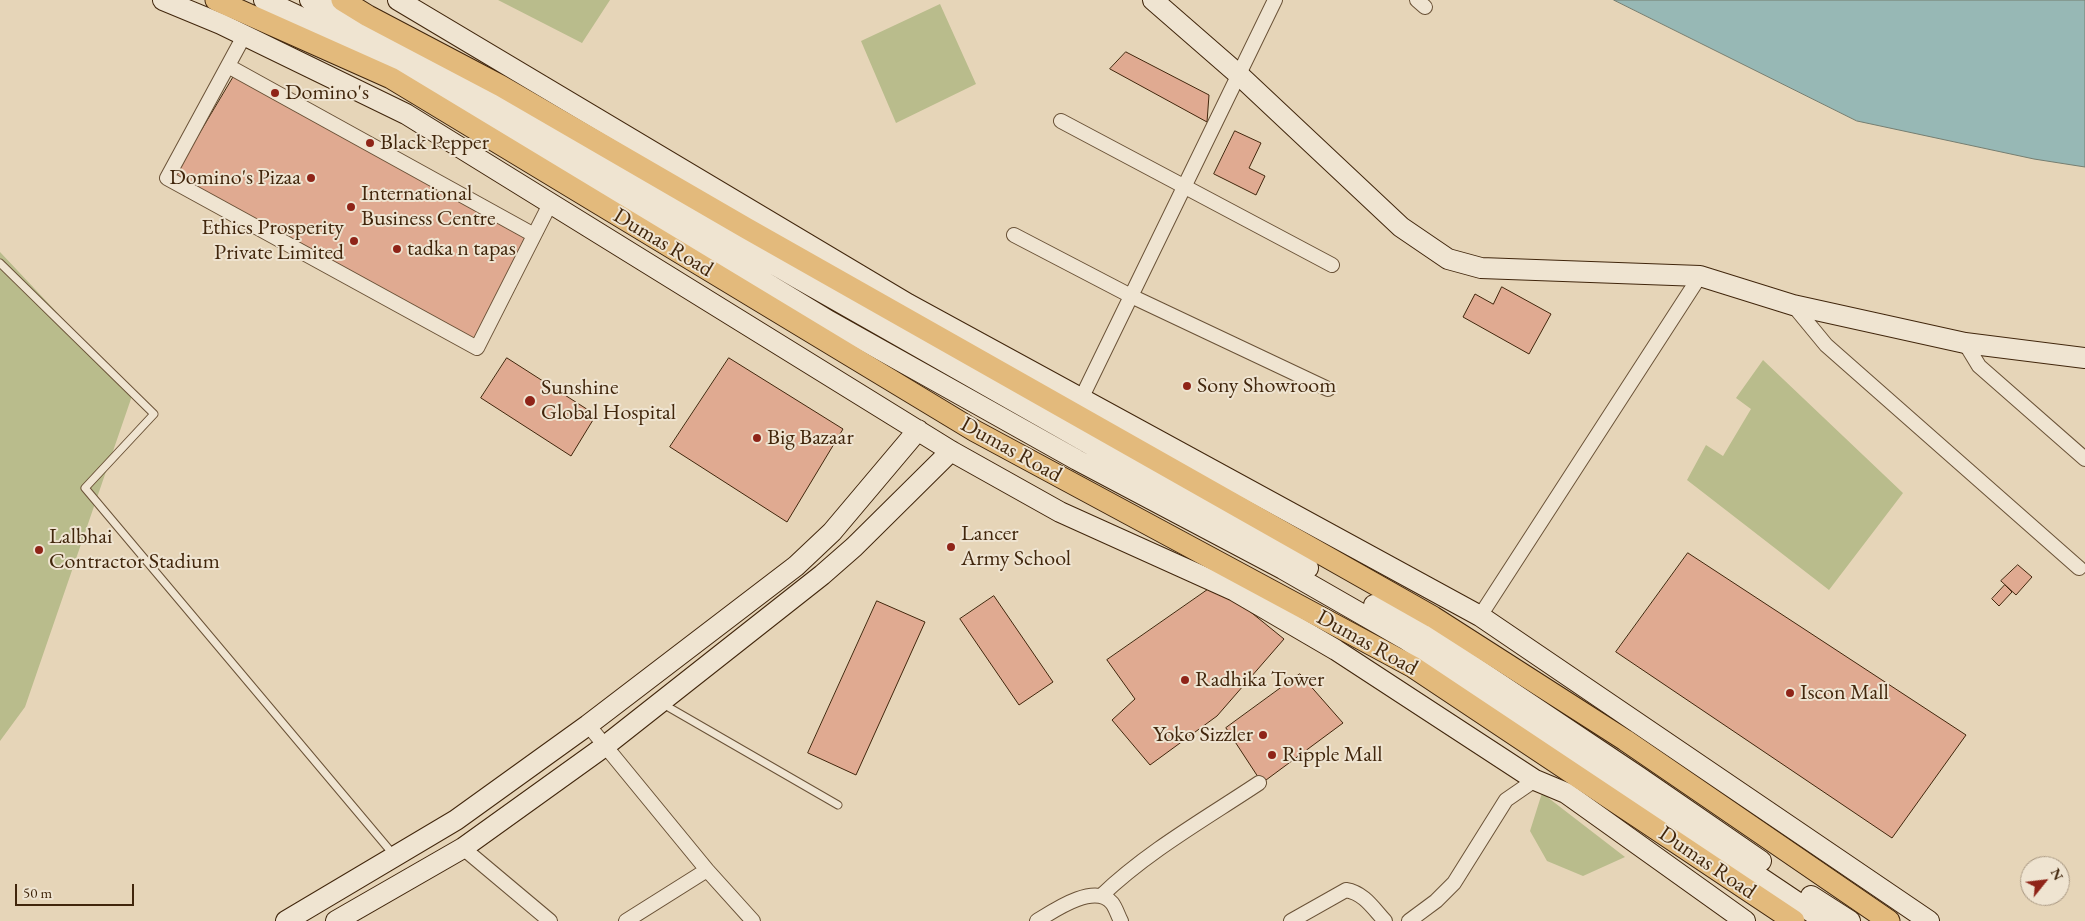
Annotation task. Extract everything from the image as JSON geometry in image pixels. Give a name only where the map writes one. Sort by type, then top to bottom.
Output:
[{"type":"main road","name":"Dumas Road","points":[[216,0],[391,78],[974,432],[1413,667],[1794,921]]},
{"type":"main road","points":[[342,0],[368,16],[501,86],[754,233],[1433,617],[1625,740],[1889,921]]},
{"type":"street","points":[[163,0],[244,36],[406,114],[951,451],[1060,512],[1235,591],[1336,650],[1535,780],[1566,793],[1745,921]]},
{"type":"street","points":[[264,0],[313,23],[494,118],[838,326],[1077,460],[1282,569],[1405,639],[1825,921]]},
{"type":"street","points":[[310,0],[442,69],[797,278],[1428,636],[1850,921]]},
{"type":"street","points":[[398,0],[908,304],[1480,616],[1929,921]]},
{"type":"street","points":[[1154,0],[1238,74],[1401,227],[1448,259],[1481,268],[1700,276],[1793,304],[1966,343],[2085,358]]},
{"type":"street","points":[[1081,399],[1275,0]]},
{"type":"street","points":[[244,36],[168,178],[478,348],[550,204]]},
{"type":"street","points":[[228,66],[534,235]]},
{"type":"street","points":[[1061,121],[1332,265]]},
{"type":"street","points":[[1014,234],[1131,296],[1328,389]]},
{"type":"street","points":[[1480,616],[1700,276]]},
{"type":"street","points":[[1793,304],[1826,345],[2078,568]]},
{"type":"street","points":[[1966,343],[1978,366],[2083,452]]},
{"type":"street","points":[[292,920],[456,820],[588,725],[796,566],[832,532],[918,430]]},
{"type":"street","points":[[336,921],[463,848],[605,746],[841,558],[951,451]]},
{"type":"street","points":[[588,725],[707,870],[753,921]]},
{"type":"street","points":[[1409,921],[1436,901],[1454,883],[1506,800],[1535,780]]},
{"type":"street","points":[[1101,896],[1120,878],[1156,850],[1259,784]]},
{"type":"street","points":[[463,848],[550,921]]},
{"type":"street","points":[[626,921],[707,870]]},
{"type":"street","points":[[1291,921],[1346,890],[1362,896],[1385,921]]},
{"type":"street","points":[[1037,921],[1067,903],[1086,897],[1101,896],[1112,902],[1121,921]]},
{"type":"lane","points":[[0,263],[154,414],[85,488],[396,857]]},
{"type":"lane","points":[[661,702],[838,805]]},
{"type":"green space","points":[[498,0],[610,0],[582,43]]},
{"type":"green space","points":[[940,4],[976,84],[896,123],[861,41]]},
{"type":"green space","name":"Lalbhai Contractor Stadium","points":[[0,252],[133,393],[25,707],[0,741]]},
{"type":"green space","points":[[1763,360],[1903,493],[1829,590],[1687,480],[1706,445],[1723,456],[1751,409],[1736,398]]},
{"type":"green space","points":[[1542,793],[1625,857],[1583,876],[1547,861],[1530,831]]},
{"type":"water","points":[[1614,0],[2085,0],[2085,167],[2034,159],[1857,121]]},
{"type":"building","points":[[1126,52],[1209,95],[1207,122],[1110,69]]},
{"type":"building","name":"International Business Centre","points":[[234,76],[526,238],[474,341],[175,175]]},
{"type":"building","points":[[1235,131],[1261,143],[1249,168],[1265,176],[1256,195],[1214,174]]},
{"type":"building","points":[[1502,287],[1551,314],[1529,354],[1463,317],[1475,294],[1493,304]]},
{"type":"building","points":[[507,358],[596,415],[571,456],[481,398]]},
{"type":"building","name":"Big Bazaar","points":[[729,358],[843,429],[787,522],[670,447]]},
{"type":"building","name":"Iscon Mall","points":[[1688,553],[1966,735],[1892,838],[1616,652]]},
{"type":"building","points":[[2018,565],[2032,577],[2016,595],[2001,581]]},
{"type":"building","name":"Radhika Tower","points":[[1216,584],[1284,639],[1217,716],[1150,765],[1112,720],[1135,699],[1107,660]]},
{"type":"building","points":[[2005,585],[2012,592],[1999,606],[1992,599]]},
{"type":"building","points":[[994,596],[1053,682],[1019,705],[960,619]]},
{"type":"building","points":[[877,601],[925,622],[856,775],[808,753]]},
{"type":"building","name":"Ripple Mall","points":[[1300,674],[1343,723],[1262,783],[1226,728]]},
{"type":"place","name":"Domino's","points":[[275,93]]},
{"type":"place","name":"Black Pepper","points":[[370,143]]},
{"type":"place","name":"Domino's Pizaa","points":[[311,178]]},
{"type":"place","name":"International Business Centre","points":[[351,207]]},
{"type":"place","name":"Ethics Prosperity Private Limited","points":[[354,241]]},
{"type":"place","name":"tadka n tapas","points":[[397,249]]},
{"type":"place","name":"Sony Showroom","points":[[1187,386]]},
{"type":"place","name":"Sunshine Global Hospital","points":[[530,401]]},
{"type":"place","name":"Big Bazaar","points":[[757,438]]},
{"type":"place","name":"Lancer Army School","points":[[951,547]]},
{"type":"place","name":"Lalbhai Contractor Stadium","points":[[39,550]]},
{"type":"place","name":"Radhika Tower","points":[[1185,680]]},
{"type":"place","name":"Iscon Mall","points":[[1790,693]]},
{"type":"place","name":"Yoko Sizzler","points":[[1263,735]]},
{"type":"place","name":"Ripple Mall","points":[[1272,755]]}]
